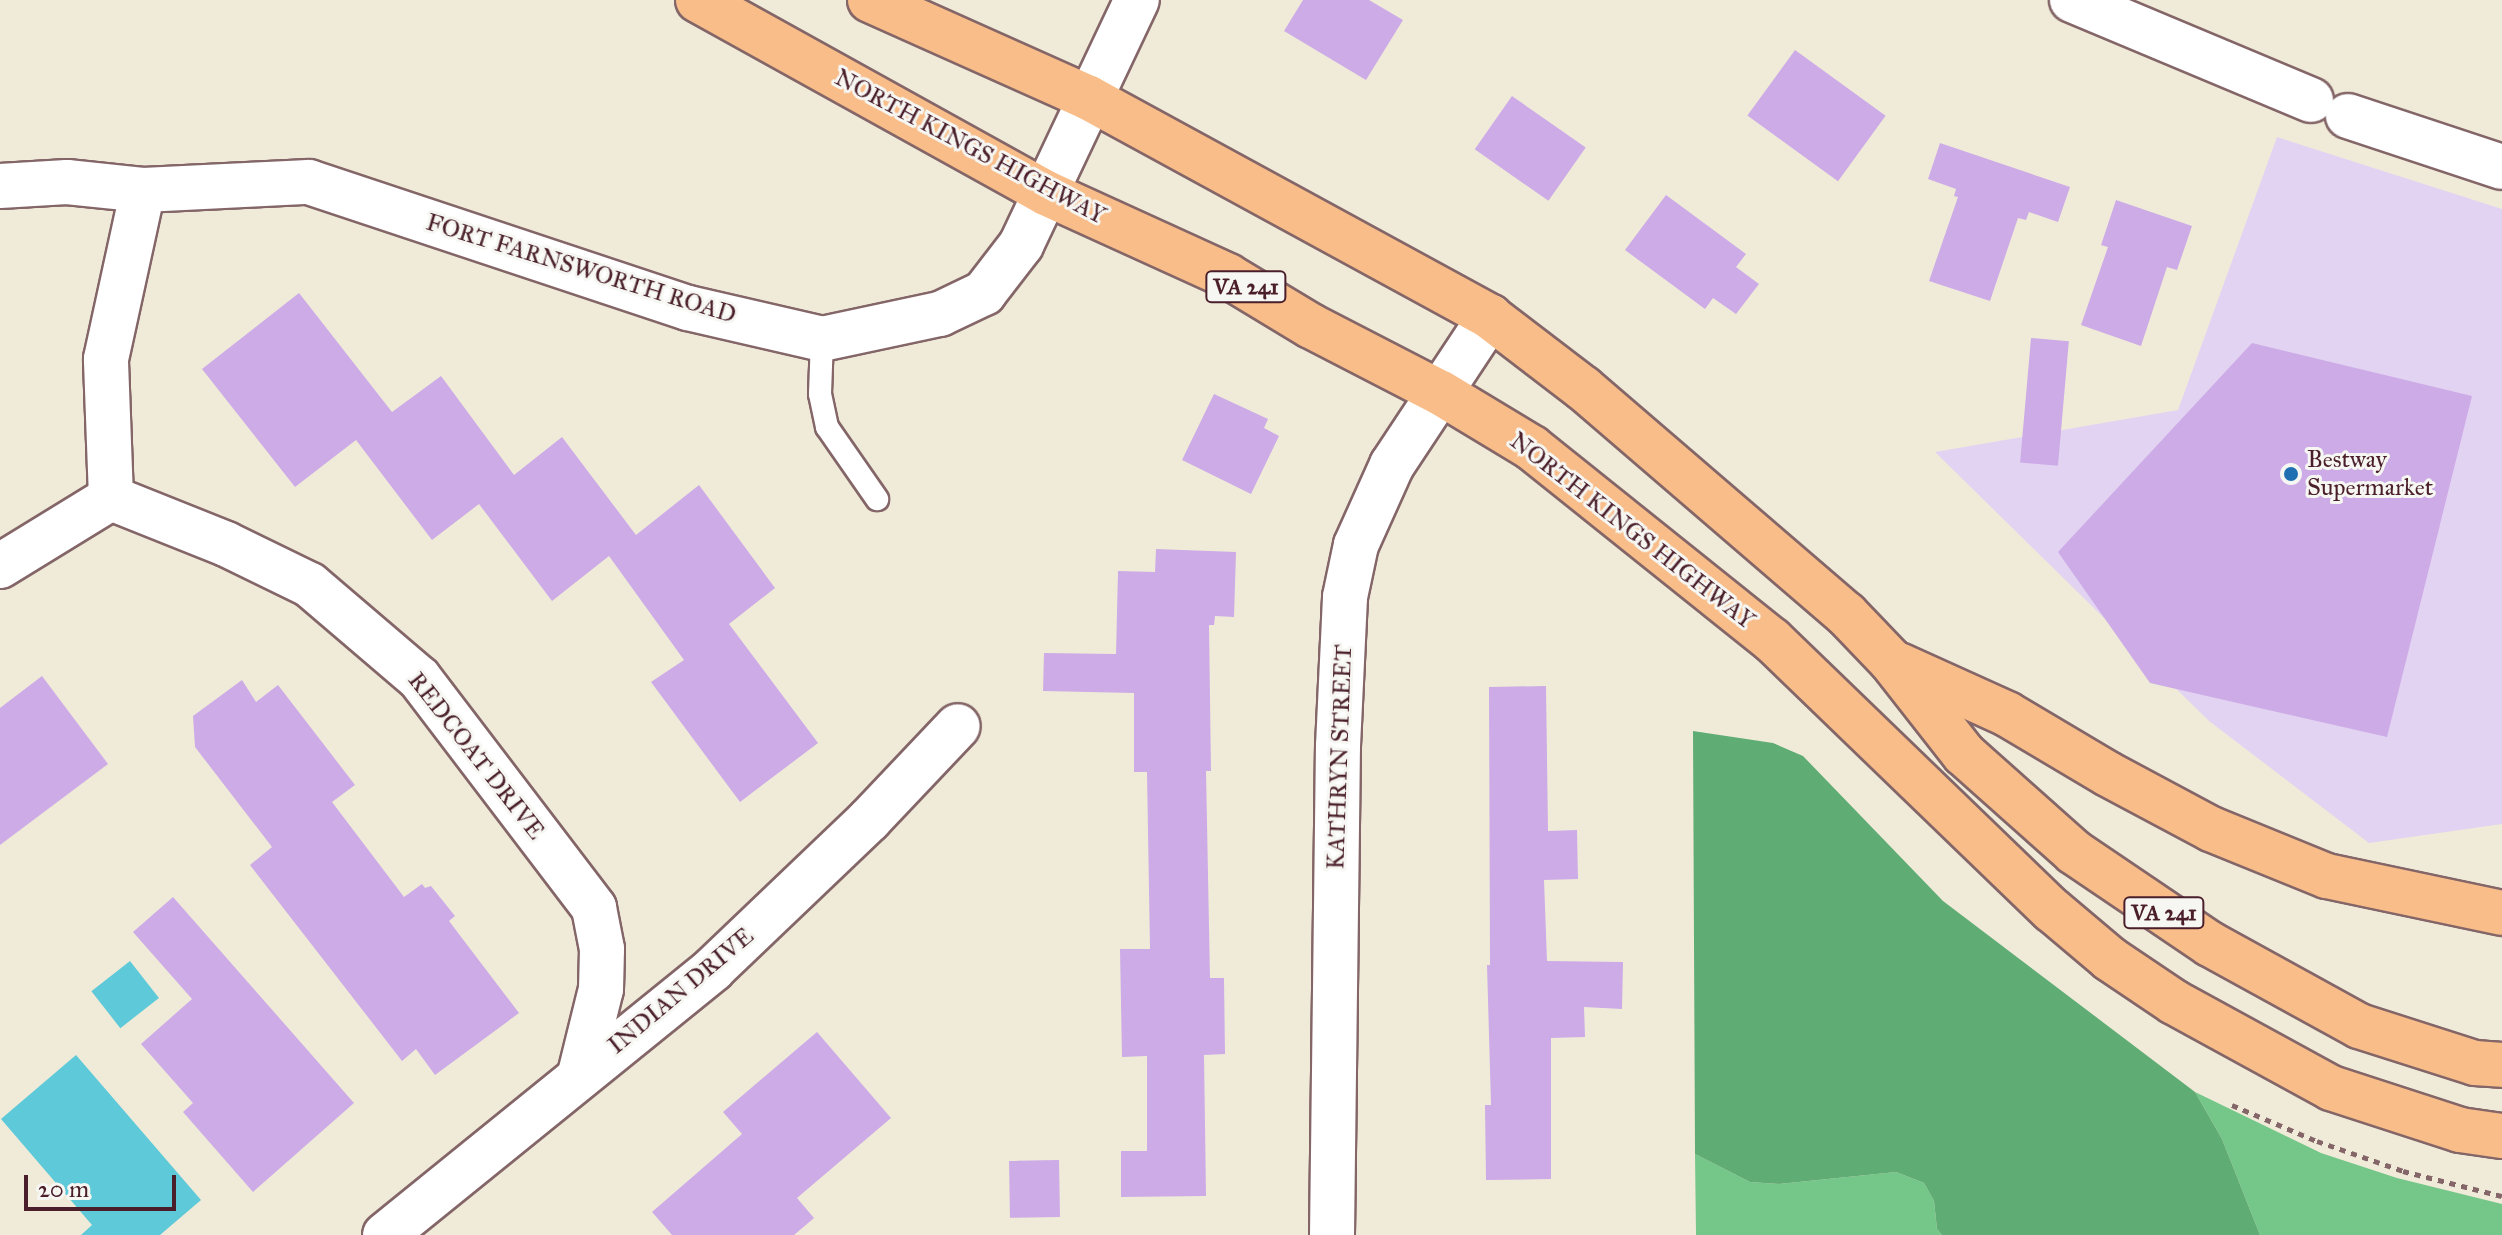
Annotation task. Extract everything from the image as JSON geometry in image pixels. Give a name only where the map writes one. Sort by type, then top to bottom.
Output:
[{"type":"main road","name":"NORTH KINGS HIGHWAY","points":[[698,0],[1046,193],[1228,276],[1311,326],[1441,393],[1532,448],[1772,640],[2021,881],[2110,959],[2174,1002],[2331,1088],[2460,1130],[2502,1136]]},
{"type":"main road","name":"VA 241","points":[[870,0],[1089,98],[1490,317],[1583,388],[1846,614],[1891,661],[1964,754],[2074,852],[2210,944],[2359,1026],[2475,1063],[2502,1065]]},
{"type":"main road","name":"VA 241","points":[[1891,661],[2007,714],[2108,774],[2211,829],[2327,876],[2502,913]]},
{"type":"street","name":"FORT FARNSWORTH ROAD","points":[[0,186],[67,182],[143,190],[309,182],[688,308],[822,339],[940,314],[984,293],[1021,245],[1137,0]]},
{"type":"street","points":[[2072,0],[2165,20],[2330,108],[2502,167]]},
{"type":"street","points":[[0,566],[111,498],[106,359],[143,190]]},
{"type":"street","name":"KATHRYN STREET","points":[[1332,1235],[1338,762],[1345,597],[1356,545],[1392,465],[1490,317]]},
{"type":"street","name":"REDCOAT DRIVE","points":[[111,498],[226,544],[310,585],[419,678],[594,908],[602,949],[601,989],[580,1074]]},
{"type":"street","name":"INDIAN DRIVE","points":[[385,1235],[713,969],[869,820],[958,726]]},
{"type":"lane","points":[[822,339],[820,394],[827,427],[877,499]]},
{"type":"path","points":[[2232,1105],[2331,1146],[2403,1171],[2502,1196]]},
{"type":"shaded area","points":[[2277,137],[2502,209],[2502,824],[2369,843],[2209,721],[1935,452],[2178,410]]},
{"type":"green space","points":[[1693,731],[1773,743],[1803,756],[1943,901],[2195,1092],[2222,1139],[2260,1235],[1942,1235],[1937,1229],[1934,1201],[1924,1183],[1896,1172],[1779,1184],[1750,1182],[1695,1154]]},
{"type":"green space","points":[[2195,1092],[2321,1153],[2397,1178],[2502,1204],[2502,1235],[2260,1235],[2222,1139]]},
{"type":"green space","points":[[1695,1154],[1750,1182],[1779,1184],[1896,1172],[1924,1183],[1934,1201],[1937,1229],[1942,1235],[1696,1235]]},
{"type":"water","points":[[130,961],[159,998],[120,1028],[91,991]]},
{"type":"water","points":[[76,1055],[201,1200],[160,1235],[81,1235],[92,1225],[1,1119]]},
{"type":"building","points":[[1303,0],[1369,0],[1403,20],[1366,80],[1284,31]]},
{"type":"building","points":[[1795,50],[1886,116],[1838,181],[1747,116]]},
{"type":"building","points":[[1512,96],[1586,148],[1548,201],[1475,149]]},
{"type":"building","points":[[1940,143],[2070,187],[2058,222],[2029,212],[2026,220],[2018,218],[1990,301],[1929,281],[1958,197],[1954,196],[1956,189],[1928,179]]},
{"type":"building","points":[[1666,195],[1746,254],[1736,267],[1759,284],[1736,314],[1713,298],[1705,309],[1625,250]]},
{"type":"building","points":[[2116,200],[2192,226],[2177,270],[2167,267],[2141,346],[2081,325],[2108,247],[2101,245]]},
{"type":"building","points":[[299,293],[392,412],[441,376],[514,475],[562,437],[636,535],[699,485],[775,588],[729,624],[818,743],[740,802],[651,682],[684,660],[609,556],[552,601],[479,504],[432,540],[356,440],[295,487],[202,369]]},
{"type":"building","points":[[2031,338],[2069,341],[2058,466],[2020,463]]},
{"type":"building","name":"Bestway Supermarket","points":[[2252,343],[2472,396],[2387,737],[2150,683],[2058,552]]},
{"type":"building","points":[[1214,394],[1268,419],[1264,428],[1279,436],[1251,494],[1182,460]]},
{"type":"building","points":[[1156,549],[1236,552],[1234,617],[1215,616],[1214,625],[1209,625],[1211,771],[1206,771],[1210,978],[1224,978],[1225,1054],[1204,1055],[1206,1196],[1121,1197],[1121,1151],[1147,1151],[1147,1056],[1122,1057],[1120,949],[1150,949],[1147,772],[1134,772],[1134,693],[1043,691],[1044,653],[1116,654],[1118,571],[1155,572]]},
{"type":"building","points":[[42,676],[108,764],[0,845],[0,708]]},
{"type":"building","points":[[242,680],[256,702],[278,685],[355,785],[332,802],[404,897],[422,884],[425,888],[431,886],[455,916],[449,921],[519,1013],[435,1075],[416,1049],[402,1061],[250,865],[272,847],[195,747],[193,716]]},
{"type":"building","points":[[1546,686],[1548,831],[1577,830],[1578,879],[1544,880],[1547,961],[1623,962],[1622,1009],[1584,1007],[1585,1037],[1551,1038],[1551,1179],[1486,1180],[1485,1105],[1491,1105],[1487,965],[1490,965],[1489,687]]},
{"type":"building","points":[[173,897],[354,1103],[253,1192],[183,1112],[193,1103],[141,1044],[192,999],[133,932]]},
{"type":"building","points":[[817,1032],[891,1118],[797,1198],[814,1218],[794,1235],[672,1235],[652,1212],[742,1134],[723,1112]]},
{"type":"building","points":[[1059,1160],[1060,1217],[1010,1218],[1009,1161]]},
{"type":"place","name":"Bestway Supermarket","points":[[2291,474]]}]
